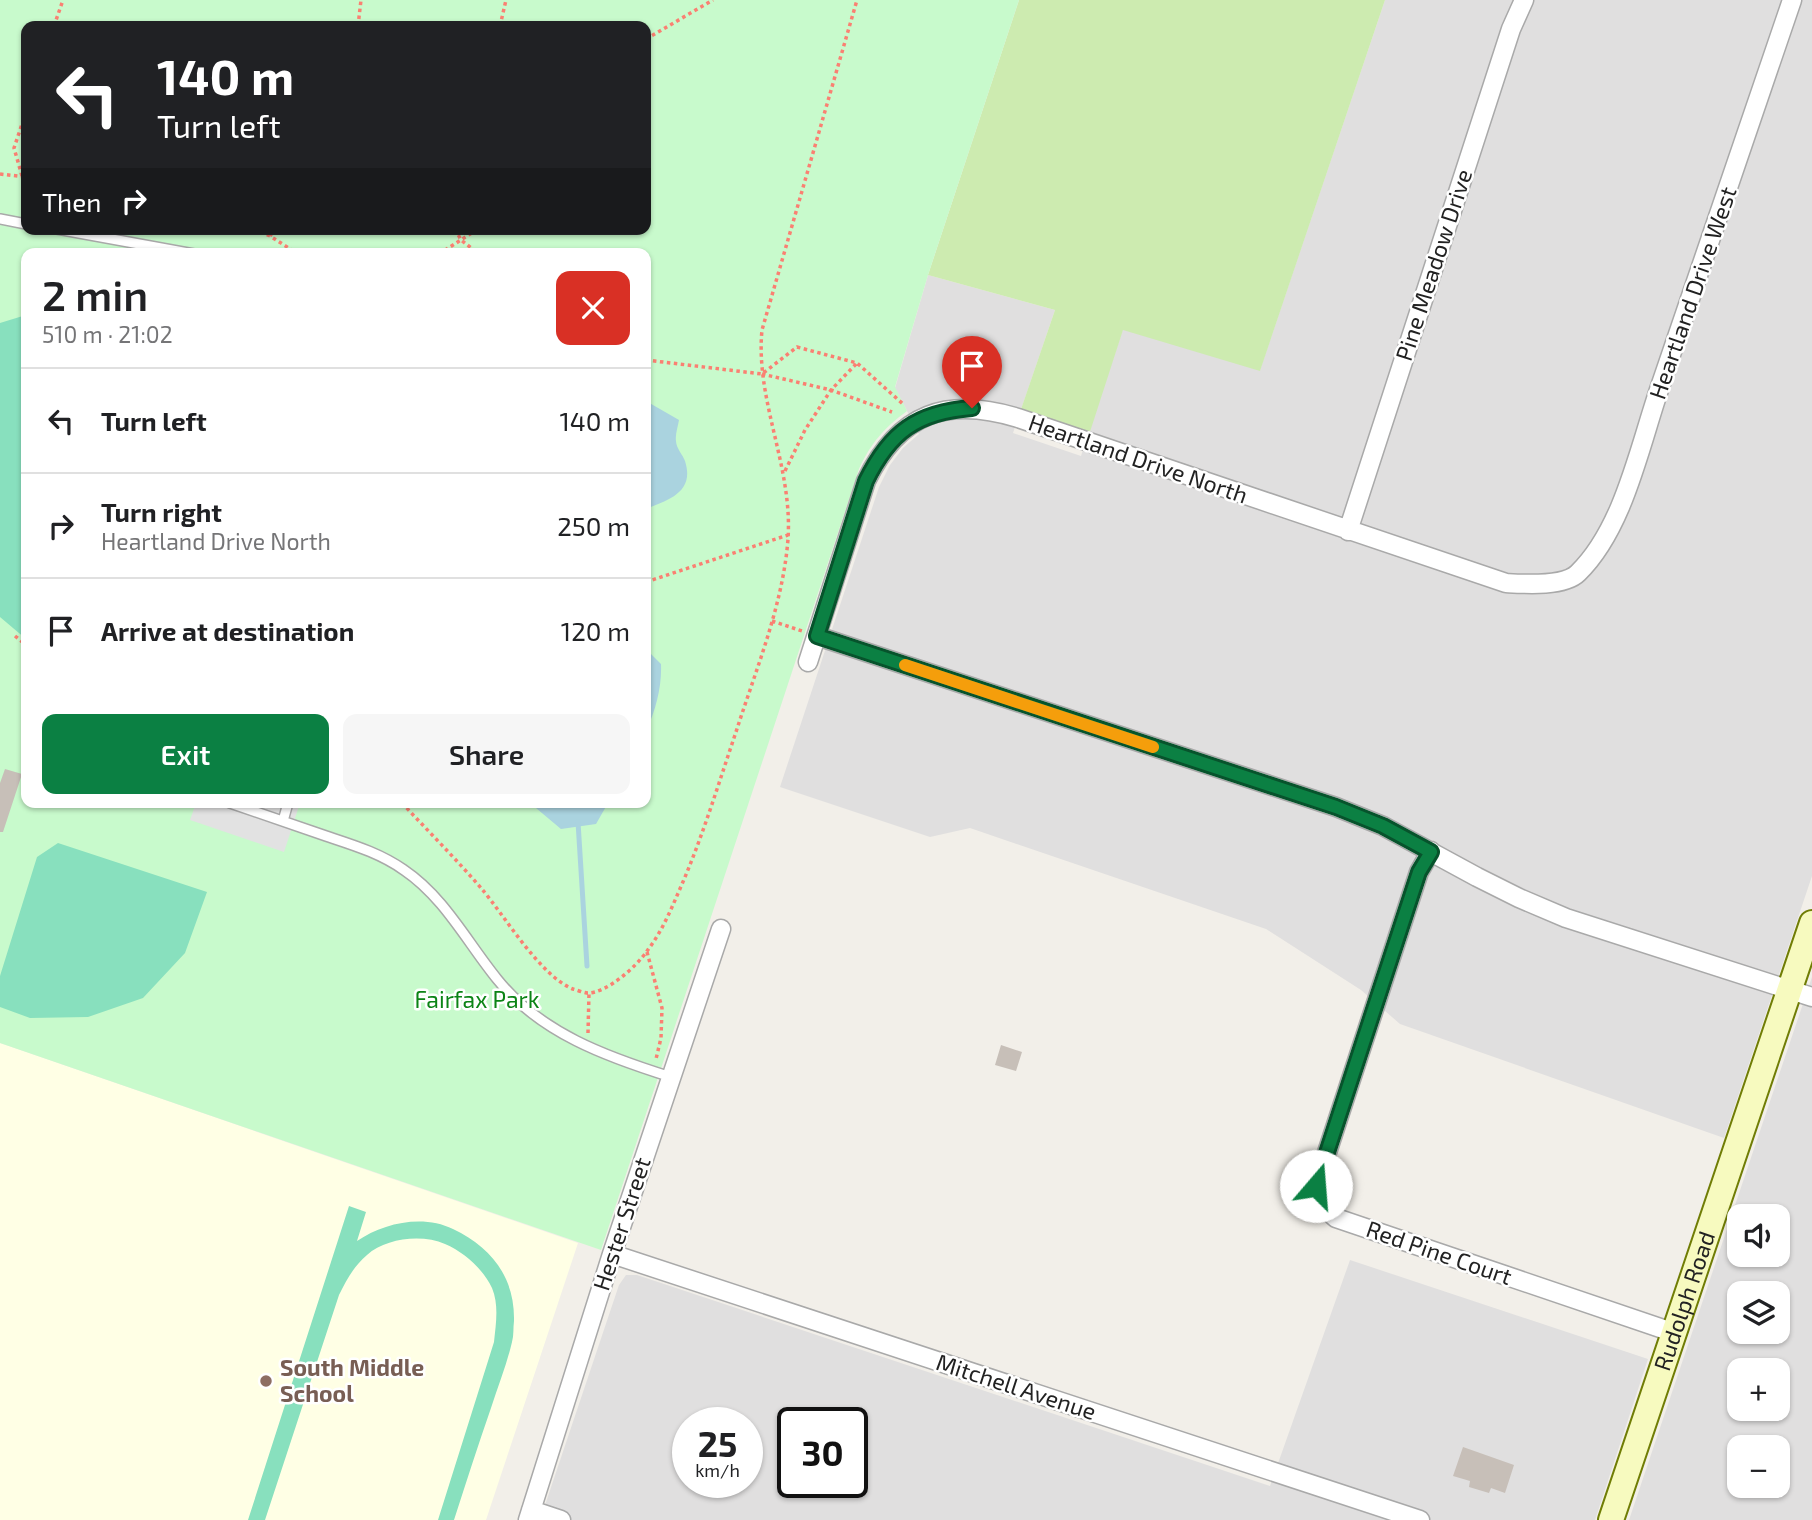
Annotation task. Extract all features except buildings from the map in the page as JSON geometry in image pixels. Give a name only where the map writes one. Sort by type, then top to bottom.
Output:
[{"type":"street","name":"Pine Meadow Drive","points":[[1348,531],[1511,29],[1524,0]]},
{"type":"street","name":"Heartland Drive West","points":[[1576,576],[1605,540],[1625,496],[1649,418],[1792,0]]},
{"type":"street","name":"Heartland Drive North","points":[[808,663],[866,481],[877,459],[911,424],[929,415],[949,410],[972,408],[997,412],[1506,583],[1545,585],[1576,576]]},
{"type":"street","points":[[817,636],[1336,807],[1383,826],[1509,893],[1566,918],[1801,994]]},
{"type":"street","name":"Red Pine Court","points":[[1431,852],[1419,872],[1316,1186],[1321,1205],[1336,1218],[1675,1333]]},
{"type":"street","name":"Rudolph Road","points":[[1612,1520],[1675,1333],[1801,994],[1812,923]]},
{"type":"street","name":"Hester Street","points":[[529,1515],[612,1254],[662,1074],[721,929]]},
{"type":"street","name":"Mitchell Avenue","points":[[612,1254],[1420,1520]]},
{"type":"street","points":[[529,1515],[561,1520]]},
{"type":"lane","points":[[0,219],[21,223]]},
{"type":"lane","points":[[90,235],[161,248]]},
{"type":"lane","points":[[245,808],[372,852],[404,870],[431,893],[517,1002],[563,1034],[587,1046],[662,1074]]},
{"type":"lane","points":[[283,821],[287,808]]},
{"type":"path","points":[[56,21],[63,0]]},
{"type":"path","points":[[359,21],[361,0]]},
{"type":"path","points":[[501,21],[506,0]]},
{"type":"path","points":[[651,36],[713,0]]},
{"type":"path","points":[[407,808],[481,888],[542,966],[572,989],[589,993],[622,977],[647,952],[668,916],[695,857],[772,621],[785,571],[788,535],[784,473],[762,374],[762,330],[858,0]]},
{"type":"path","points":[[21,128],[15,148],[21,167]]},
{"type":"path","points":[[0,174],[21,177]]},
{"type":"path","points":[[458,235],[471,248]]},
{"type":"path","points":[[448,248],[469,235]]},
{"type":"path","points":[[270,236],[289,248]]},
{"type":"path","points":[[762,374],[797,347],[857,363],[903,404]]},
{"type":"path","points":[[651,361],[762,374],[831,390],[892,412]]},
{"type":"path","points":[[784,473],[805,430],[831,390],[857,363]]},
{"type":"path","points":[[651,580],[788,535]]},
{"type":"path","points":[[772,621],[817,636]]},
{"type":"path","points":[[15,636],[21,641]]},
{"type":"path","points":[[647,952],[662,1008],[662,1074]]},
{"type":"path","points":[[587,1046],[589,993]]},
{"type":"shaded area","points":[[1385,0],[1812,0],[1812,876],[1724,1138],[1400,1024],[1361,990],[1266,929],[970,828],[930,837],[780,787],[879,487],[890,465],[903,448],[919,434],[895,388],[928,275],[1055,310],[1013,433],[1081,456],[1123,329],[1260,370]]},
{"type":"shaded area","points":[[194,808],[298,808],[284,852],[190,820]]},
{"type":"shaded area","points":[[1812,977],[1812,1520],[1629,1520],[1727,1229],[1727,1267],[1790,1267],[1790,1204],[1735,1204]]},
{"type":"shaded area","name":"South Middle School","points":[[0,1043],[578,1243],[486,1520],[0,1520]]},
{"type":"shaded area","points":[[1350,1260],[1648,1359],[1595,1520],[540,1520],[619,1285],[626,1275],[637,1275],[1270,1486]]},
{"type":"green space","name":"Fairfax Park","points":[[0,0],[1019,0],[928,275],[895,387],[907,411],[879,437],[859,469],[601,1250],[0,1043]]},
{"type":"green space","points":[[1019,0],[1385,0],[1260,371],[1123,330],[1087,441],[1018,418],[1055,310],[928,275]]},
{"type":"green space","points":[[21,317],[21,635],[0,617],[0,323]]},
{"type":"green space","points":[[58,843],[207,892],[185,953],[143,998],[88,1017],[30,1018],[0,1007],[0,976],[37,857]]},
{"type":"green space","points":[[349,1206],[366,1212],[357,1241],[379,1229],[416,1221],[441,1224],[467,1236],[498,1265],[510,1291],[514,1321],[512,1342],[454,1520],[438,1520],[494,1342],[496,1301],[488,1281],[466,1256],[436,1241],[405,1239],[375,1249],[358,1264],[348,1278],[339,1295],[265,1520],[248,1520]]},
{"type":"water","points":[[651,404],[679,420],[676,444],[685,461],[687,472],[683,487],[663,502],[651,507]]},
{"type":"water","points":[[651,654],[661,664],[658,698],[651,720]]},
{"type":"water","points":[[536,808],[605,808],[596,824],[561,829]]},
{"type":"waterway","points":[[578,822],[587,966]]},
{"type":"slow traffic","points":[[905,665],[1153,747]]},
{"type":"place","name":"South Middle School","points":[[266,1381]]},
{"type":"route","points":[[972,408],[929,415],[911,424],[877,459],[866,481],[817,636],[1336,807],[1383,826],[1431,852],[1419,872],[1316,1186]]}]
